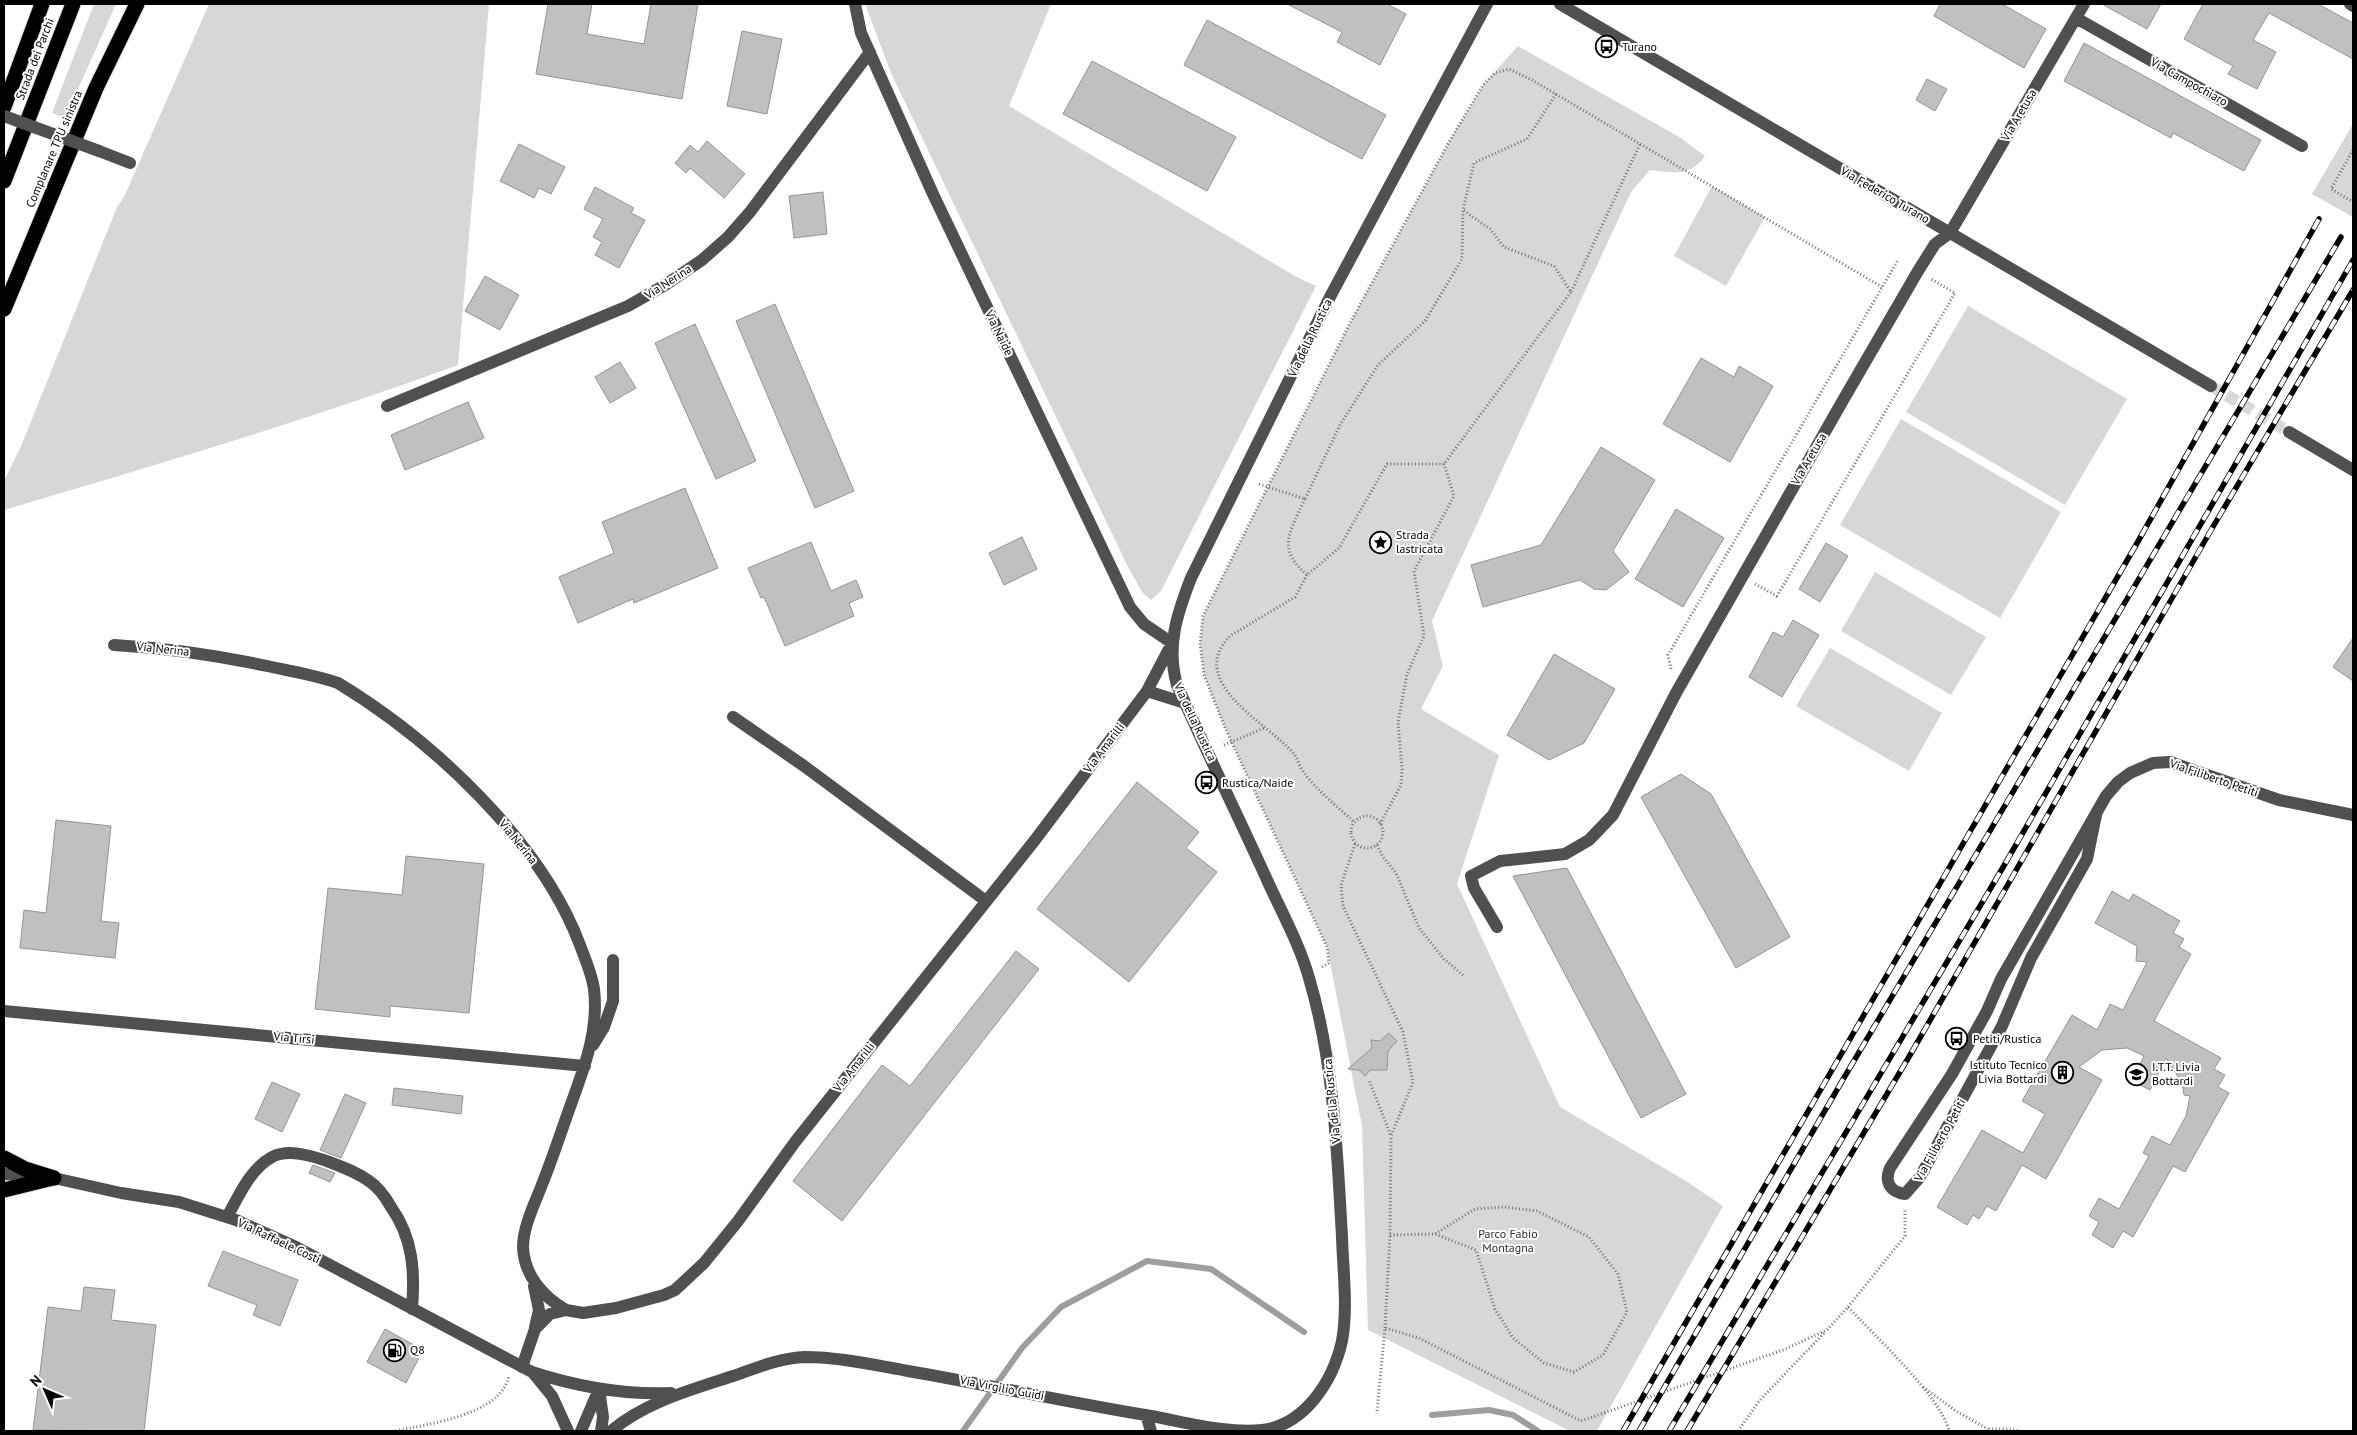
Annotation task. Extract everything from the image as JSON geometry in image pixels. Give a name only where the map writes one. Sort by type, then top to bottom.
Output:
[{"type":"highway","name":"Strada dei Parchi","points":[[4,107],[42,4]]},
{"type":"highway","name":"Strada dei Parchi","points":[[4,181],[73,4]]},
{"type":"highway","name":"Complanare TPU sinistra","points":[[4,309],[96,88],[137,4]]},
{"type":"highway","points":[[4,1158],[25,1170],[54,1178]]},
{"type":"highway","points":[[4,1190],[54,1178]]},
{"type":"street","name":"Via Naide","points":[[855,4],[861,33],[933,194],[1130,606],[1144,624],[1172,643]]},
{"type":"street","name":"Via della Rustica","points":[[1316,1397],[1327,1382],[1339,1354],[1343,1336],[1344,1285],[1338,1169],[1329,1062],[1308,975],[1260,863],[1185,703],[1174,674],[1172,643],[1177,615],[1196,569],[1331,296],[1487,4]]},
{"type":"street","name":"Via Federico Turano","points":[[1560,4],[2211,386]]},
{"type":"street","name":"Via Aretusa","points":[[1497,927],[1474,888],[1471,876],[1500,861],[1565,854],[1589,840],[1613,815],[1676,693],[1741,576],[1918,271],[1935,244],[1950,233],[2084,4]]},
{"type":"street","name":"Via Campochiaro","points":[[2076,18],[2302,146]]},
{"type":"street","name":"Via Nerina","points":[[387,406],[628,306],[684,273],[728,237],[750,212],[870,52]]},
{"type":"street","points":[[4,116],[130,163]]},
{"type":"street","points":[[2289,432],[2353,470]]},
{"type":"street","name":"Via Amarilli","points":[[535,1329],[550,1314],[566,1310],[583,1313],[631,1304],[675,1290],[690,1276],[738,1221],[795,1142],[986,901],[1147,691],[1172,643]]},
{"type":"street","name":"Via Nerina","points":[[114,645],[170,648],[322,678],[338,683],[430,748],[485,803],[553,887],[573,927],[594,988],[594,1021],[591,1050],[523,1242],[525,1262],[532,1278],[539,1305],[535,1329]]},
{"type":"street","points":[[1147,691],[1185,703]]},
{"type":"street","points":[[733,716],[804,766],[986,901]]},
{"type":"street","name":"Via Filiberto Petiti","points":[[2096,815],[2087,859],[2031,958],[2002,1026],[1920,1177],[1905,1194],[1894,1190],[1888,1185],[1890,1168],[1952,1074],[1987,1011],[2001,980],[2106,796],[2118,782],[2138,768],[2163,761],[2177,763],[2279,800],[2353,815]]},
{"type":"street","points":[[591,1050],[604,1027],[613,1001],[613,960]]},
{"type":"street","name":"Via Tirsi","points":[[4,1011],[585,1066]]},
{"type":"street","points":[[227,1217],[252,1176],[262,1164],[273,1157],[287,1152],[315,1157],[351,1170],[370,1182],[386,1199],[408,1236],[414,1282],[412,1308]]},
{"type":"street","name":"Via Raffaele Costi","points":[[4,1174],[54,1178],[121,1194],[179,1202],[227,1217],[296,1247],[522,1367],[567,1383],[599,1389]]},
{"type":"street","name":"Via Nerina","points":[[532,1278],[548,1298],[566,1310]]},
{"type":"street","points":[[522,1367],[535,1329]]},
{"type":"street","name":"Via Virgilio Guidi","points":[[611,1431],[643,1410],[682,1393],[760,1367],[796,1358],[853,1362],[955,1379],[1102,1408],[1236,1430],[1263,1430],[1288,1422],[1316,1397]]},
{"type":"street","name":"Via Raffaele Costi","points":[[522,1367],[552,1396],[568,1431]]},
{"type":"street","points":[[581,1431],[599,1389]]},
{"type":"street","points":[[599,1389],[602,1416],[601,1431]]},
{"type":"street","name":"Via Virgilio Guidi","points":[[599,1389],[636,1393],[682,1393]]},
{"type":"street","points":[[1146,1415],[1151,1431]]},
{"type":"path","points":[[1308,975],[1329,963],[1327,947],[1231,742],[1204,675],[1200,644],[1203,616],[1355,315],[1449,142],[1483,86],[1495,73],[1509,69],[1680,166],[1882,287]]},
{"type":"path","points":[[1307,576],[1289,554],[1287,545],[1289,534],[1340,425],[1378,365],[1425,321],[1462,259],[1463,210],[1474,163],[1527,139],[1556,94]]},
{"type":"path","points":[[1444,464],[1571,292],[1640,144]]},
{"type":"path","points":[[2353,150],[2330,189],[2353,202]]},
{"type":"path","points":[[1463,210],[1490,229],[1504,247],[1554,266],[1571,292]]},
{"type":"path","points":[[1676,693],[1668,654],[1898,260]]},
{"type":"path","points":[[1741,576],[1777,596],[1955,293],[1918,271]]},
{"type":"path","points":[[1354,822],[1303,772],[1294,754],[1235,702],[1224,686],[1218,666],[1220,652],[1230,636],[1295,597],[1307,576],[1339,548],[1387,464],[1444,464]]},
{"type":"path","points":[[1380,824],[1401,785],[1402,769],[1398,722],[1407,674],[1424,636],[1414,571],[1454,496],[1444,464]]},
{"type":"path","points":[[1259,484],[1305,500]]},
{"type":"path","points":[[1224,745],[1264,728]]},
{"type":"path","points":[[1355,844],[1366,848],[1377,845],[1383,835],[1380,824],[1368,816],[1354,822],[1350,833],[1355,844],[1341,885],[1343,906],[1403,1032],[1413,1082],[1391,1136],[1390,1235],[1386,1328],[1377,1411]]},
{"type":"path","points":[[1377,845],[1383,857],[1396,873],[1419,928],[1444,959],[1464,976]]},
{"type":"path","points":[[1369,1080],[1391,1136]]},
{"type":"path","points":[[1738,1431],[1760,1400],[1848,1307],[1905,1236],[1905,1194]]},
{"type":"path","points":[[1390,1235],[1435,1234],[1476,1250],[1495,1309],[1513,1338],[1544,1364],[1574,1372],[1603,1355],[1627,1312],[1618,1274],[1589,1237],[1537,1211],[1504,1207],[1475,1209],[1435,1234]]},
{"type":"path","points":[[1848,1307],[1921,1385],[1947,1421],[1949,1431]]},
{"type":"path","points":[[1386,1328],[1419,1338],[1581,1421],[1783,1350],[1827,1330]]},
{"type":"path","points":[[396,1431],[465,1416],[496,1398],[508,1381],[522,1367]]},
{"type":"path","points":[[1921,1385],[1956,1411],[1987,1430],[2009,1429],[2020,1431]]},
{"type":"green space","points":[[94,4],[116,4],[65,118],[52,113]]},
{"type":"green space","points":[[209,4],[489,4],[458,365],[289,423],[4,510],[4,481],[22,444],[117,207],[124,197]]},
{"type":"green space","points":[[865,4],[1051,4],[1009,106],[1295,276],[1316,286],[1161,591],[1151,600],[1142,592],[1128,567],[891,73]]},
{"type":"green space","name":"Parco Fabio Montagna","points":[[1518,46],[1681,138],[1705,156],[1693,168],[1687,171],[1650,170],[1631,192],[1432,621],[1443,666],[1421,709],[1499,755],[1457,884],[1560,1107],[1686,1181],[1723,1206],[1597,1431],[1570,1431],[1368,1330],[1362,1126],[1327,947],[1226,730],[1204,675],[1200,644],[1203,616],[1350,323],[1449,142],[1483,85]]},
{"type":"green space","points":[[2353,124],[2353,217],[2312,194]]},
{"type":"green space","points":[[1712,186],[1765,217],[1726,286],[1674,256]]},
{"type":"green space","points":[[1968,306],[2127,399],[2065,505],[1906,412]]},
{"type":"green space","points":[[1901,419],[2061,512],[2000,618],[1840,525]]},
{"type":"green space","points":[[1875,572],[1986,637],[1951,695],[1841,631]]},
{"type":"green space","points":[[1830,648],[1942,713],[1909,771],[1796,706]]},
{"type":"building","points":[[548,4],[592,4],[587,34],[644,44],[651,4],[698,4],[682,99],[536,74]]},
{"type":"building","points":[[1287,4],[1387,4],[1406,14],[1380,65],[1337,42],[1342,32]]},
{"type":"building","points":[[1940,4],[2002,4],[2046,29],[2024,68],[1934,16]]},
{"type":"building","points":[[2102,4],[2161,4],[2147,29]]},
{"type":"building","points":[[2203,4],[2318,4],[2353,23],[2353,59],[2269,13],[2253,40],[2276,52],[2257,89],[2228,74],[2233,66],[2184,39]]},
{"type":"building","points":[[1207,20],[1386,115],[1362,159],[1184,65]]},
{"type":"building","points":[[742,31],[782,39],[767,114],[727,106]]},
{"type":"building","points":[[2084,43],[2261,140],[2244,171],[2173,133],[2171,138],[2064,81]]},
{"type":"building","points":[[1092,61],[1236,137],[1207,191],[1063,114]]},
{"type":"building","points":[[1927,79],[1947,89],[1935,111],[1916,100]]},
{"type":"building","points":[[707,141],[745,174],[724,198],[690,168],[686,173],[675,163],[690,145],[698,152]]},
{"type":"building","points":[[519,144],[565,167],[551,194],[539,188],[534,198],[500,181]]},
{"type":"building","points":[[595,187],[634,208],[631,213],[645,220],[619,268],[595,255],[602,242],[593,237],[603,219],[584,209]]},
{"type":"building","points":[[823,192],[827,234],[794,238],[789,196]]},
{"type":"building","points":[[485,276],[519,295],[500,330],[465,311]]},
{"type":"building","points":[[775,304],[854,491],[815,508],[736,321]]},
{"type":"building","points":[[695,324],[756,461],[716,479],[655,343]]},
{"type":"building","points":[[1701,358],[1734,377],[1739,366],[1773,386],[1730,462],[1663,424]]},
{"type":"building","points":[[620,362],[636,388],[610,403],[595,377]]},
{"type":"building","points":[[468,402],[484,438],[405,470],[391,435]]},
{"type":"building","points":[[1601,447],[1655,480],[1613,551],[1629,572],[1606,590],[1594,589],[1580,580],[1483,607],[1471,565],[1541,545]]},
{"type":"building","points":[[685,488],[718,568],[634,603],[633,599],[578,623],[559,577],[614,553],[602,522]]},
{"type":"building","points":[[1676,509],[1724,538],[1683,607],[1635,579]]},
{"type":"building","points":[[1022,537],[1037,569],[1004,585],[989,553]]},
{"type":"building","points":[[811,542],[831,591],[856,580],[863,597],[849,603],[854,616],[785,646],[764,597],[761,598],[748,568]]},
{"type":"building","points":[[1826,543],[1848,556],[1820,602],[1799,589]]},
{"type":"building","points":[[1793,620],[1819,635],[1782,697],[1749,677],[1773,632],[1783,637]]},
{"type":"building","points":[[2353,638],[2353,681],[2333,667]]},
{"type":"building","points":[[1554,654],[1615,689],[1584,743],[1549,760],[1507,735]]},
{"type":"building","points":[[1681,774],[1711,794],[1790,937],[1736,968],[1641,797]]},
{"type":"building","points":[[1137,782],[1199,832],[1186,848],[1217,872],[1129,982],[1037,909]]},
{"type":"building","points":[[56,820],[111,826],[101,921],[119,923],[115,958],[20,948],[24,910],[46,913]]},
{"type":"building","points":[[406,856],[484,864],[469,1013],[390,1006],[390,1017],[315,1009],[328,888],[402,895]]},
{"type":"building","points":[[1567,868],[1686,1094],[1641,1118],[1513,876]]},
{"type":"building","name":"Istituto Tecnico Livia Bottardi","points":[[2112,891],[2129,901],[2133,894],[2180,921],[2173,933],[2184,939],[2179,947],[2191,954],[2154,1021],[2221,1058],[2214,1069],[2225,1075],[2218,1087],[2229,1093],[2185,1172],[2173,1166],[2133,1237],[2123,1231],[2113,1248],[2092,1235],[2099,1222],[2089,1216],[2099,1198],[2119,1209],[2149,1156],[2143,1153],[2152,1136],[2170,1145],[2186,1116],[2190,1096],[2184,1095],[2182,1083],[2166,1058],[2150,1090],[2132,1081],[2144,1056],[2127,1048],[2102,1050],[2079,1067],[2102,1080],[2046,1179],[2022,1165],[1996,1211],[1987,1206],[1979,1219],[1973,1215],[1967,1225],[1937,1207],[1982,1130],[2023,1153],[2045,1114],[2022,1101],[2072,1015],[2097,1030],[2110,1004],[2123,1010],[2147,962],[2136,961],[2137,946],[2095,923]]},
{"type":"building","points":[[1016,951],[1039,969],[842,1221],[793,1181],[882,1065],[910,1086]]},
{"type":"building","points":[[1389,1033],[1397,1041],[1388,1051],[1387,1070],[1370,1070],[1365,1076],[1359,1070],[1348,1069],[1372,1048],[1371,1040],[1380,1041]]},
{"type":"building","points":[[272,1082],[300,1094],[282,1132],[255,1119]]},
{"type":"building","points":[[394,1088],[463,1096],[461,1114],[392,1105]]},
{"type":"building","points":[[345,1094],[366,1103],[341,1158],[320,1150]]},
{"type":"building","points":[[313,1165],[335,1173],[330,1182],[309,1173]]},
{"type":"building","points":[[223,1251],[298,1280],[280,1326],[253,1315],[257,1305],[208,1286]]},
{"type":"building","points":[[84,1287],[115,1290],[111,1320],[156,1325],[144,1431],[33,1430],[48,1307],[81,1311]]},
{"type":"building","points":[[385,1329],[423,1350],[406,1383],[367,1362]]},
{"type":"waterway","points":[[963,1431],[1022,1348],[1061,1307],[1147,1261],[1211,1269],[1304,1332]]},
{"type":"waterway","points":[[1432,1415],[1489,1410],[1513,1415],[1538,1431]]},
{"type":"tunnel","points":[[2211,386],[2289,432]]},
{"type":"railway","points":[[1623,1431],[2136,545],[2319,219]]},
{"type":"railway","points":[[1639,1431],[1845,1076],[2341,237]]},
{"type":"railway","points":[[1669,1431],[2002,869],[2353,260]]},
{"type":"railway","points":[[1687,1431],[1913,1050],[2214,525],[2353,290]]},
{"type":"place","name":"Turano","points":[[1606,47]]},
{"type":"place","name":"Strada lastricata","points":[[1380,542]]},
{"type":"place","name":"Rustica/Naide","points":[[1206,783]]},
{"type":"place","name":"Petiti/Rustica","points":[[1957,1039]]},
{"type":"place","name":"Istituto Tecnico Livia Bottardi","points":[[2063,1072]]},
{"type":"place","name":"I.T.T. Livia Bottardi","points":[[2136,1074]]},
{"type":"place","name":"Q8","points":[[394,1350]]}]
